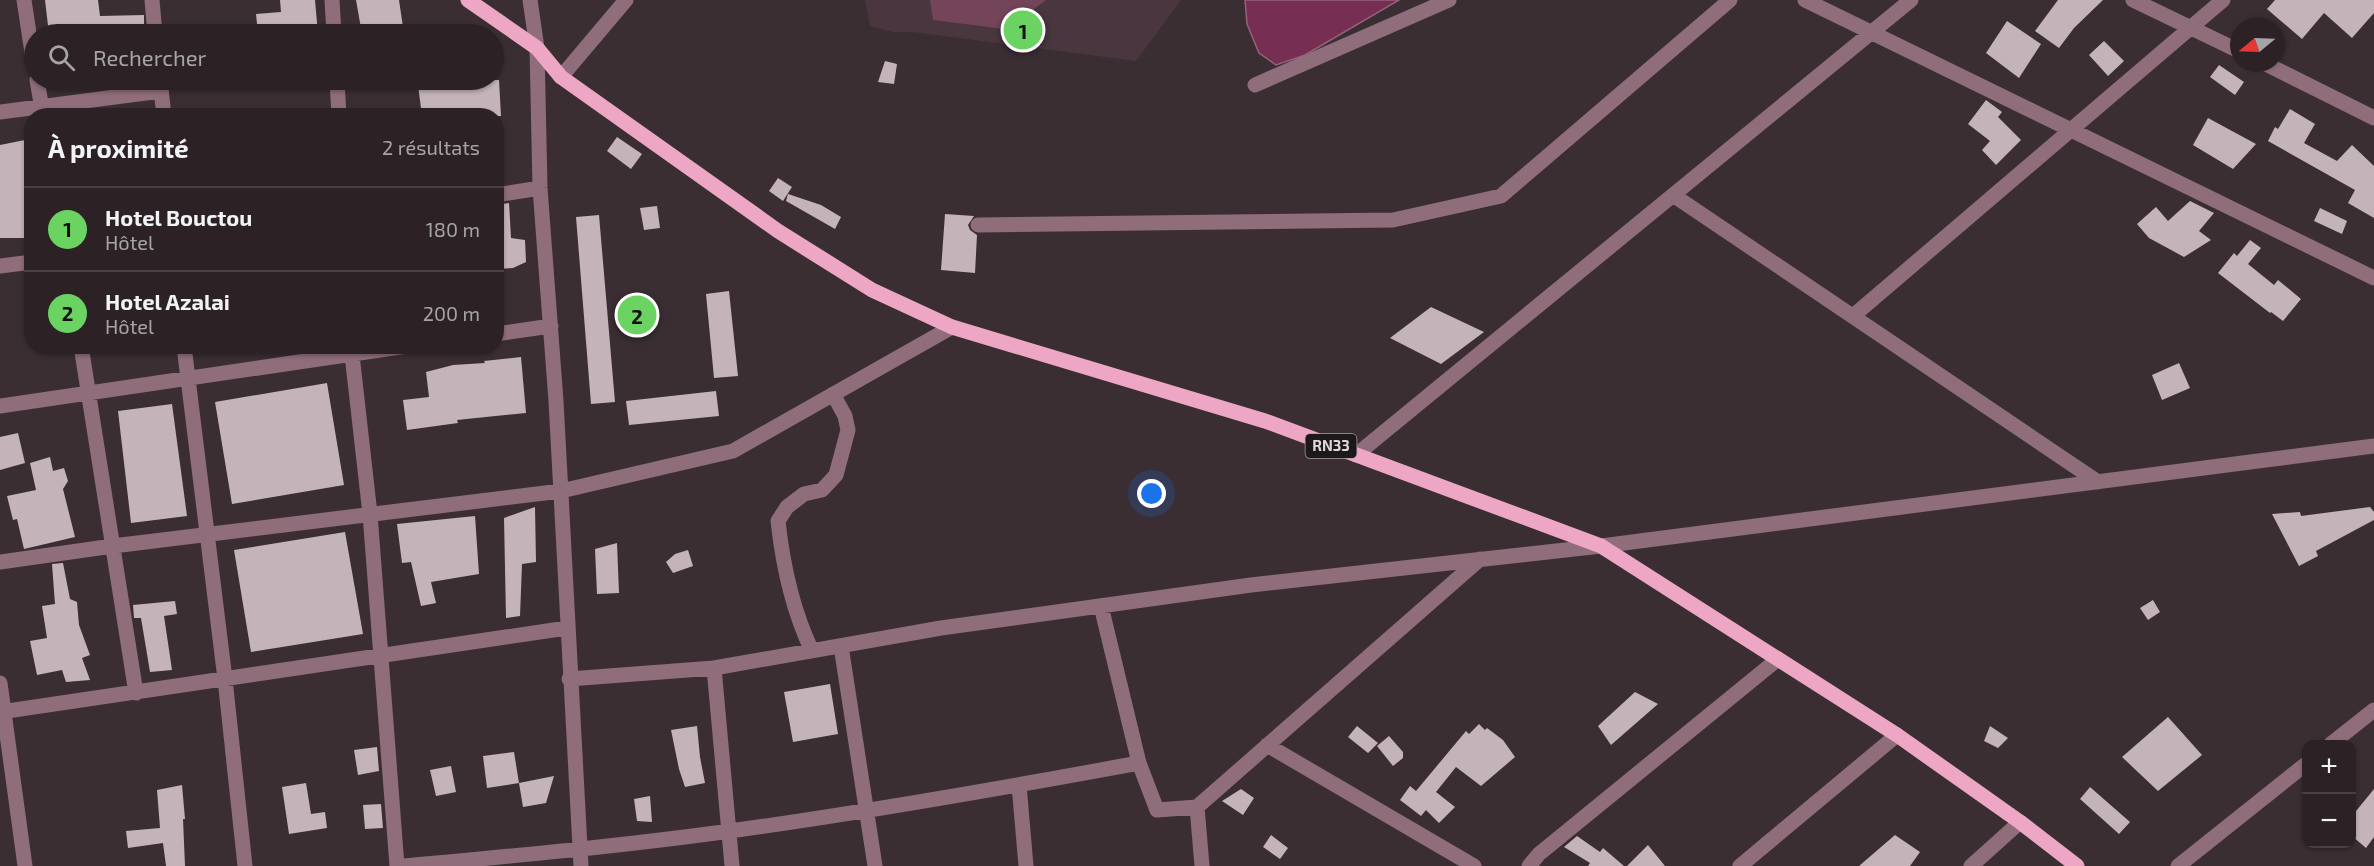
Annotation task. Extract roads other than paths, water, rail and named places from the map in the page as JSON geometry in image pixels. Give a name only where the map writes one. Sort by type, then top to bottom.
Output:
[{"type":"main road","name":"RN33","points":[[468,0],[502,24]]},
{"type":"main road","name":"RN33","points":[[504,25],[537,48],[561,77],[787,237],[872,290],[952,327],[1265,421],[1601,546],[1897,735],[2020,822],[2077,866]]},
{"type":"street","points":[[24,0],[28,24]]},
{"type":"street","points":[[152,0],[154,24]]},
{"type":"street","points":[[332,0],[333,24]]},
{"type":"street","points":[[530,0],[537,48],[540,188],[561,491],[580,858]]},
{"type":"street","points":[[561,77],[626,0]]},
{"type":"street","points":[[1255,85],[1449,0]]},
{"type":"street","points":[[978,225],[1393,220],[1501,196],[1730,0]]},
{"type":"street","points":[[1805,0],[2374,278]]},
{"type":"street","points":[[1356,455],[1911,0]]},
{"type":"street","points":[[2133,0],[2230,47]]},
{"type":"street","points":[[1853,316],[2223,0]]},
{"type":"street","points":[[2283,72],[2372,114]]},
{"type":"street","points":[[39,90],[42,108]]},
{"type":"street","points":[[56,108],[138,90]]},
{"type":"street","points":[[161,90],[163,108]]},
{"type":"street","points":[[338,90],[339,108]]},
{"type":"street","points":[[0,112],[24,111]]},
{"type":"street","points":[[504,194],[540,188]]},
{"type":"street","points":[[1673,195],[2098,482]]},
{"type":"street","points":[[0,266],[24,263]]},
{"type":"street","points":[[504,333],[551,326]]},
{"type":"street","points":[[0,562],[206,534],[561,491],[733,451],[952,327]]},
{"type":"street","points":[[82,354],[136,693]]},
{"type":"street","points":[[184,354],[225,679],[245,866]]},
{"type":"street","points":[[0,406],[327,354]]},
{"type":"street","points":[[351,354],[370,514],[397,866]]},
{"type":"street","points":[[812,651],[798,621],[789,591],[778,521],[787,507],[804,494],[822,490],[836,475],[848,430],[845,416],[833,394]]},
{"type":"street","points":[[569,679],[714,668],[941,628],[1251,585],[1601,546],[2374,446]]},
{"type":"street","points":[[1101,606],[1139,763],[1157,810],[1197,807],[1480,559]]},
{"type":"street","points":[[3,712],[567,628]]},
{"type":"street","points":[[841,646],[875,866]]},
{"type":"street","points":[[1529,866],[1539,854],[1778,659]]},
{"type":"street","points":[[714,668],[732,866]]},
{"type":"street","points":[[0,683],[25,866]]},
{"type":"street","points":[[2336,740],[2374,710]]},
{"type":"street","points":[[1740,866],[1897,735]]},
{"type":"street","points":[[1267,745],[1474,866]]},
{"type":"street","points":[[404,866],[580,858],[1139,763]]},
{"type":"street","points":[[2178,866],[2302,768]]},
{"type":"street","points":[[1019,785],[1026,866]]},
{"type":"street","points":[[1197,807],[1202,866]]},
{"type":"street","points":[[1971,866],[2020,822]]},
{"type":"place","name":"Hotel Bouctou","points":[[1023,30]]},
{"type":"place","name":"Hotel Azalai","points":[[637,315]]}]
